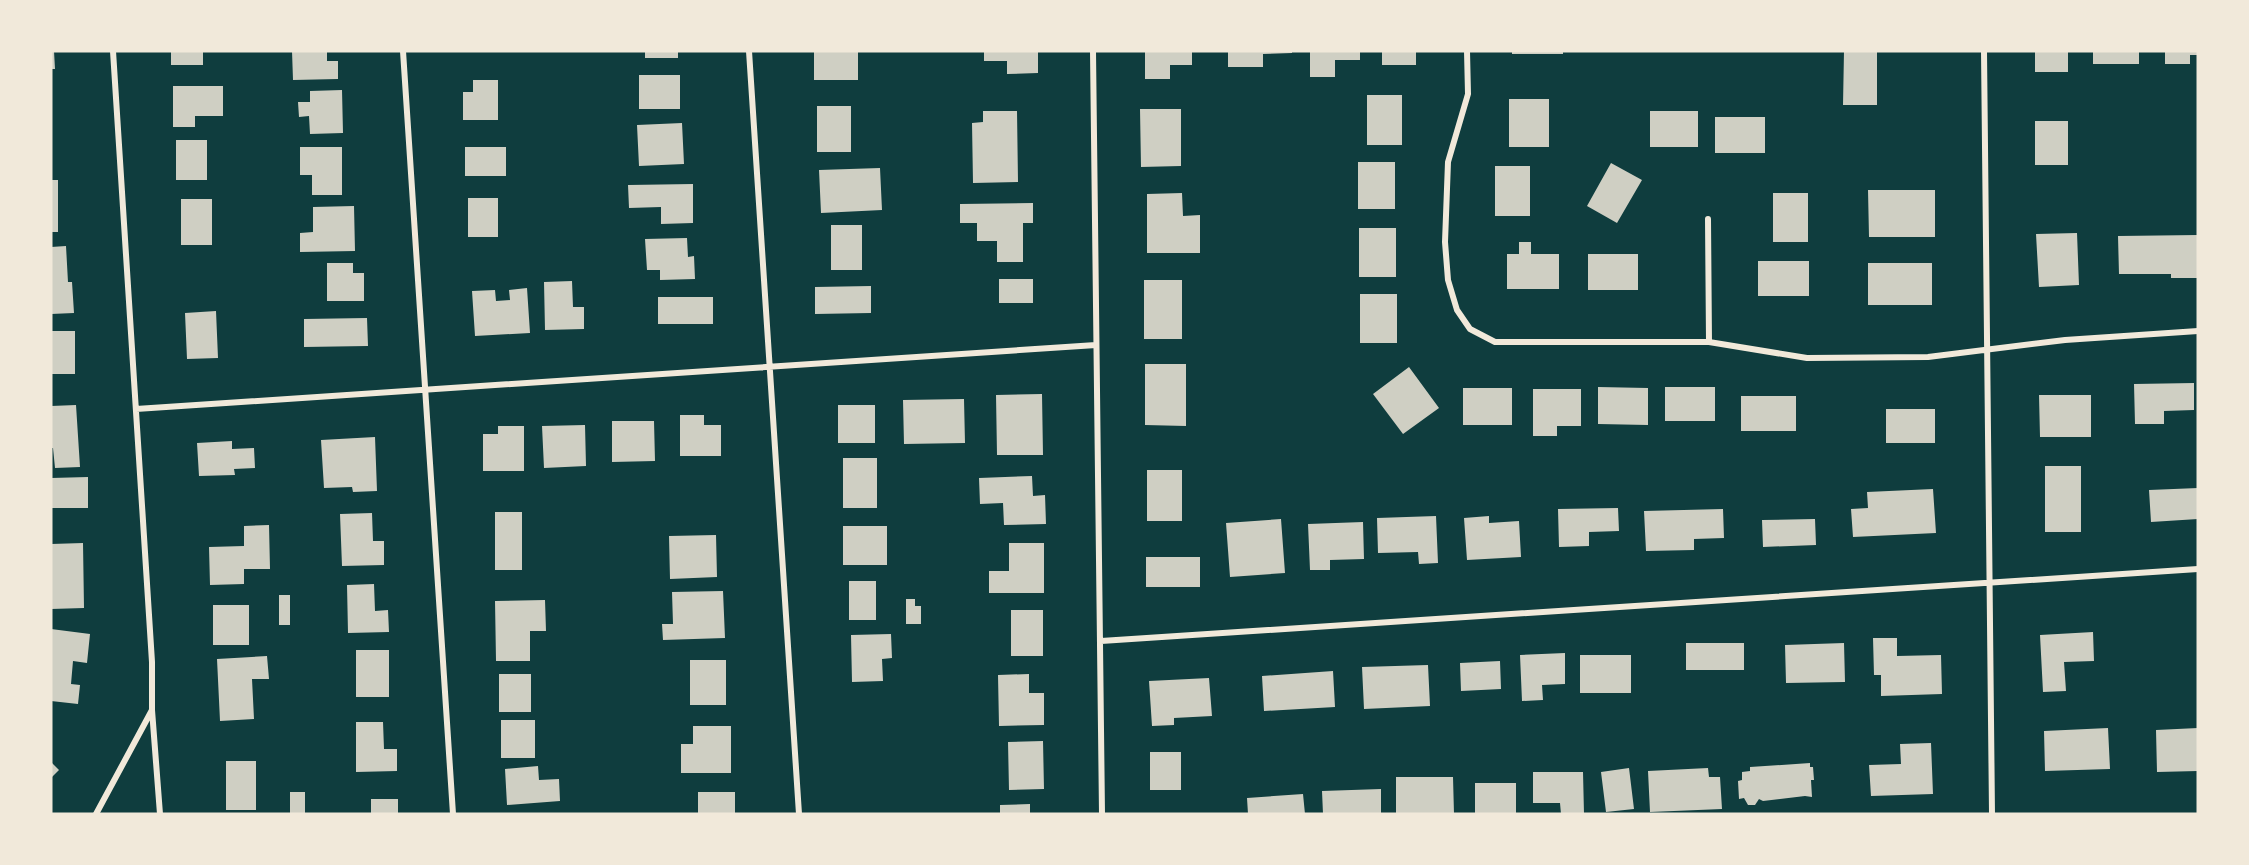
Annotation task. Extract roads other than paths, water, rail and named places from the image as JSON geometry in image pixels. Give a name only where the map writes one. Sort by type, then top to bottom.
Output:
[{"type":"street","points":[[113,51],[160,814]]},
{"type":"street","points":[[403,51],[453,814]]},
{"type":"street","points":[[749,51],[799,814]]},
{"type":"street","points":[[1093,51],[1102,814]]},
{"type":"street","points":[[1467,51],[1468,94],[1448,162],[1445,242],[1448,280],[1457,310],[1470,329],[1495,342],[1709,342],[1807,358],[1928,357],[2065,340],[2198,331]]},
{"type":"street","points":[[1984,51],[1992,814]]},
{"type":"street","points":[[1708,219],[1709,342]]},
{"type":"street","points":[[136,409],[1096,345]]},
{"type":"street","points":[[1101,641],[2198,569]]},
{"type":"street","points":[[96,814],[152,710]]}]
